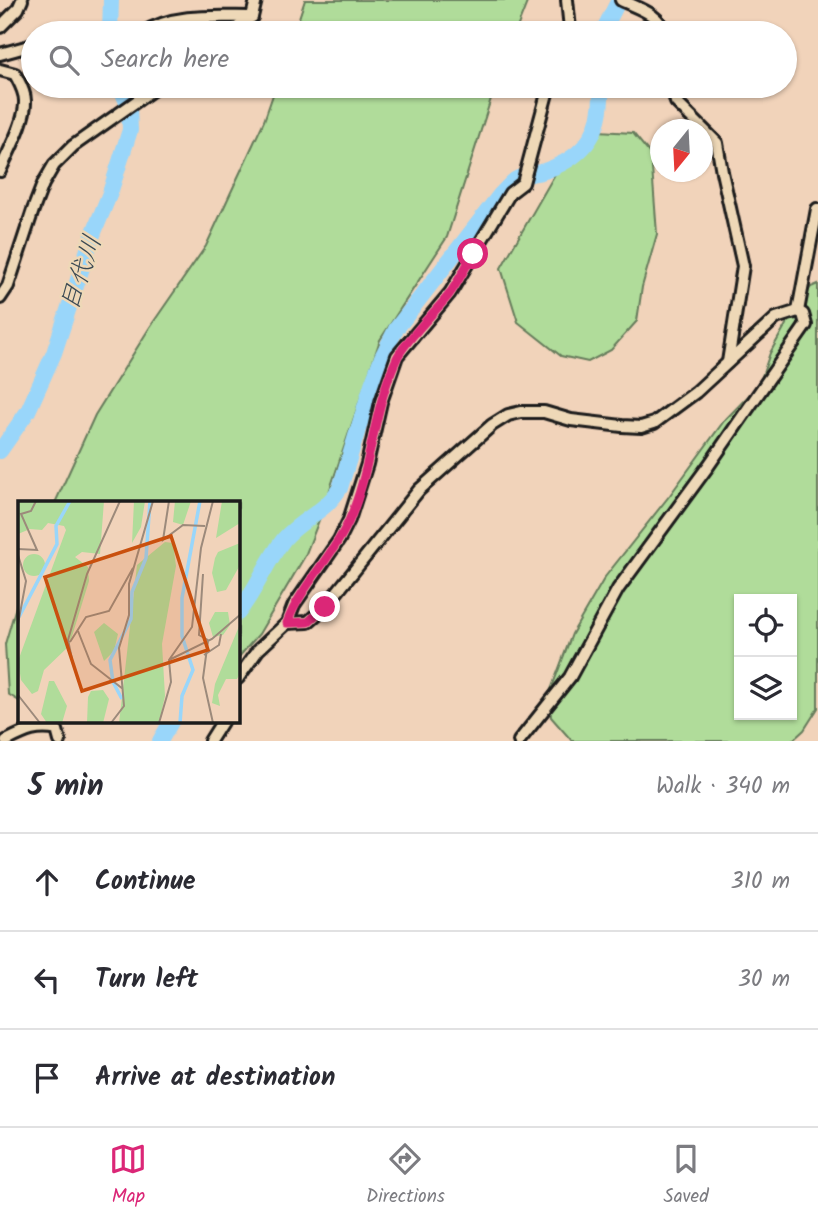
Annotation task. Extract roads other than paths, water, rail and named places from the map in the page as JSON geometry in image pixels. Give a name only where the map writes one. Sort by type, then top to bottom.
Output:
[{"type":"street","points":[[0,27],[18,9],[22,0]]},
{"type":"street","points":[[246,21],[252,17],[256,0]]},
{"type":"street","points":[[567,0],[569,21]]},
{"type":"street","points":[[621,0],[660,21]]},
{"type":"street","points":[[176,21],[191,18],[252,17]]},
{"type":"street","points":[[0,54],[21,48]]},
{"type":"street","points":[[0,70],[15,74],[21,85]]},
{"type":"street","points":[[0,171],[18,129],[24,98]]},
{"type":"street","points":[[0,298],[8,286],[43,184],[54,165],[73,146],[141,98]]},
{"type":"street","points":[[240,675],[258,650],[287,623],[294,605],[339,540],[349,520],[367,464],[381,402],[397,356],[450,293],[510,193],[523,183],[546,98]]},
{"type":"street","points":[[675,98],[717,143],[743,266],[728,362]]},
{"type":"street","points":[[797,311],[817,209]]},
{"type":"street","points":[[287,623],[308,622],[325,607],[419,490],[474,438],[508,415],[544,412],[571,420],[640,427],[666,415],[696,392],[776,318],[797,311],[803,314],[806,325],[724,444],[618,589],[570,677],[519,741]]},
{"type":"street","points":[[210,741],[221,724]]},
{"type":"street","points":[[6,741],[34,728],[47,727],[57,730],[60,741]]},
{"type":"waterway","name":"目代川","points":[[110,21],[111,0]]},
{"type":"waterway","points":[[608,21],[619,0]]},
{"type":"waterway","name":"目代川","points":[[0,451],[28,411],[54,353],[130,130],[129,107],[125,98]]},
{"type":"waterway","points":[[240,610],[284,539],[327,504],[340,488],[372,384],[396,329],[511,183],[522,176],[561,164],[583,148],[596,128],[601,98]]},
{"type":"waterway","points":[[160,741],[170,724]]}]
